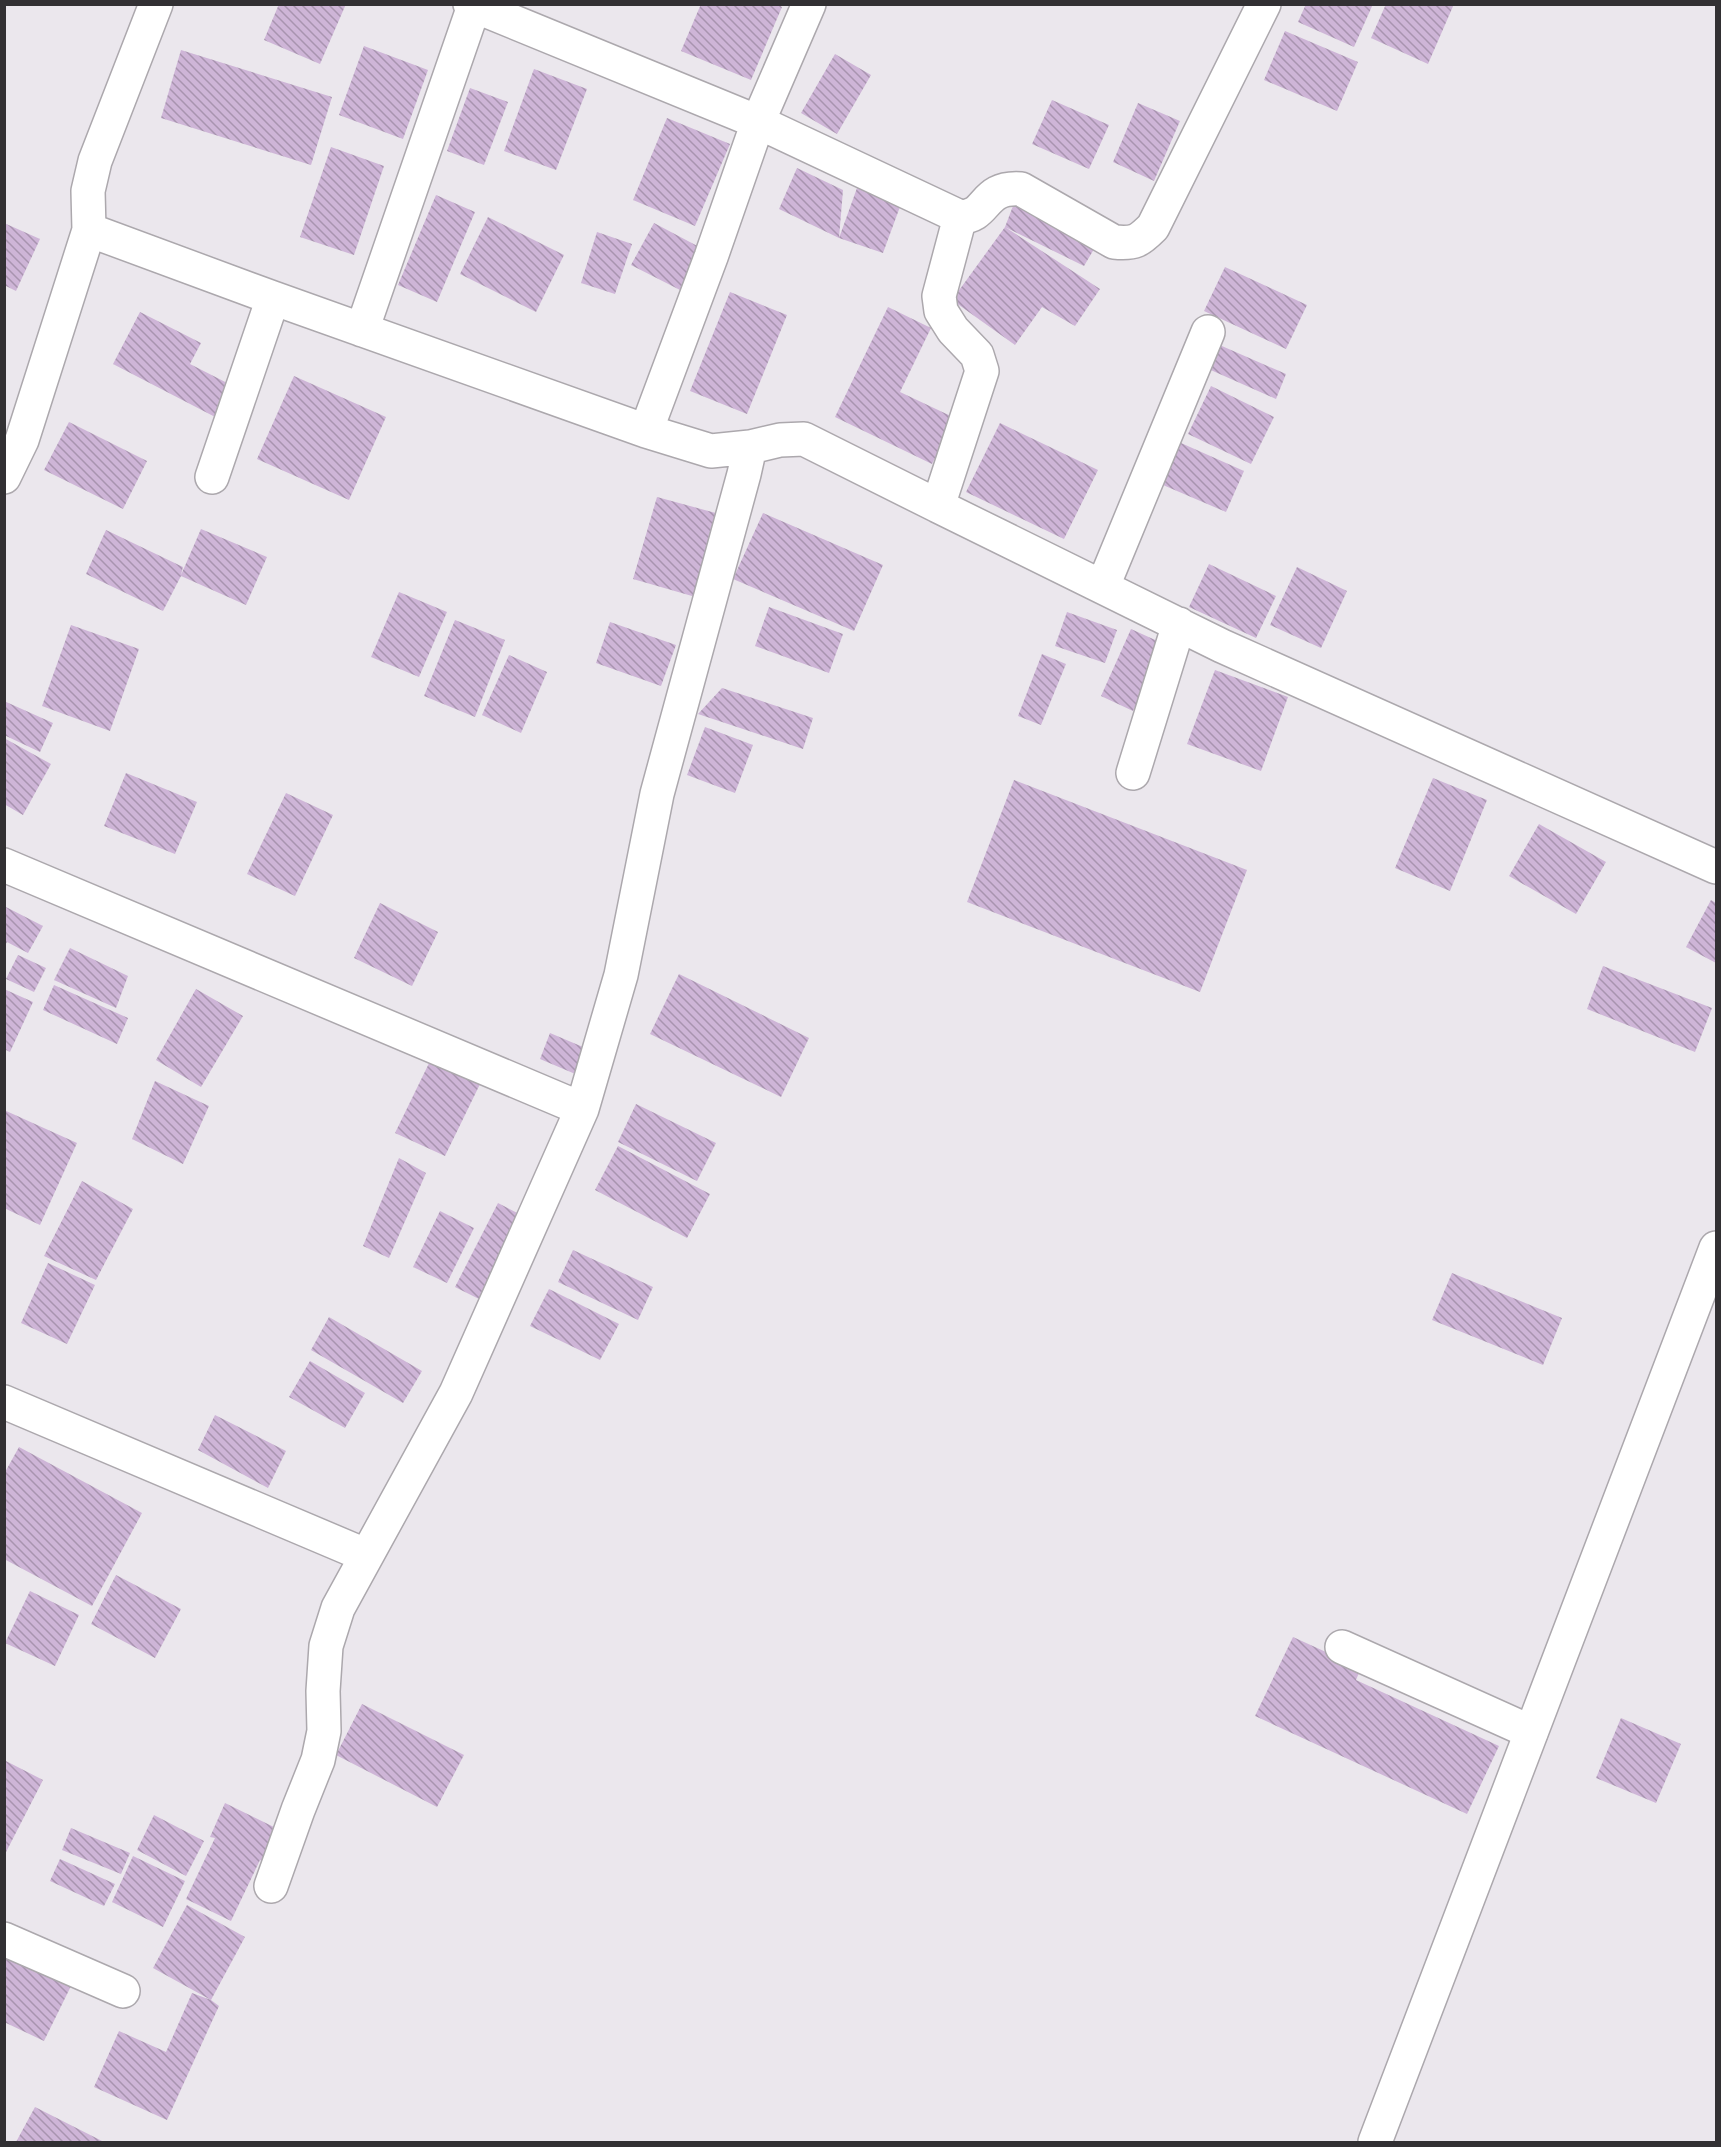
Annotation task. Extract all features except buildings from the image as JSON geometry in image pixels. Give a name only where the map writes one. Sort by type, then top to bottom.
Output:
[{"type":"street","points":[[4,477],[22,440],[89,230],[88,191],[95,161],[156,4]]},
{"type":"street","points":[[646,431],[711,257],[758,122],[808,4]]},
{"type":"street","points":[[362,330],[472,5],[758,122],[936,205],[968,217],[976,214],[984,203],[1000,191],[1008,188],[1021,189],[1114,242],[1130,244],[1140,239],[1153,227],[1264,4]]},
{"type":"street","points":[[936,205],[940,311],[953,330],[977,355],[982,370],[938,506]]},
{"type":"street","points":[[89,230],[646,431],[711,451],[750,447],[780,440],[804,439],[1233,651],[1716,867]]},
{"type":"street","points":[[212,477],[273,298]]},
{"type":"street","points":[[1103,586],[1208,332]]},
{"type":"street","points":[[271,1886],[318,1760],[324,1731],[323,1691],[326,1647],[338,1608],[365,1555],[456,1394],[582,1109],[621,975],[657,794],[750,447]]},
{"type":"street","points":[[1133,773],[1179,624]]},
{"type":"street","points":[[4,865],[582,1109]]},
{"type":"street","points":[[1375,2142],[1716,1248]]},
{"type":"street","points":[[4,1402],[365,1555]]},
{"type":"street","points":[[1342,1647],[1531,1732]]},
{"type":"street","points":[[4,1939],[123,1991]]}]
